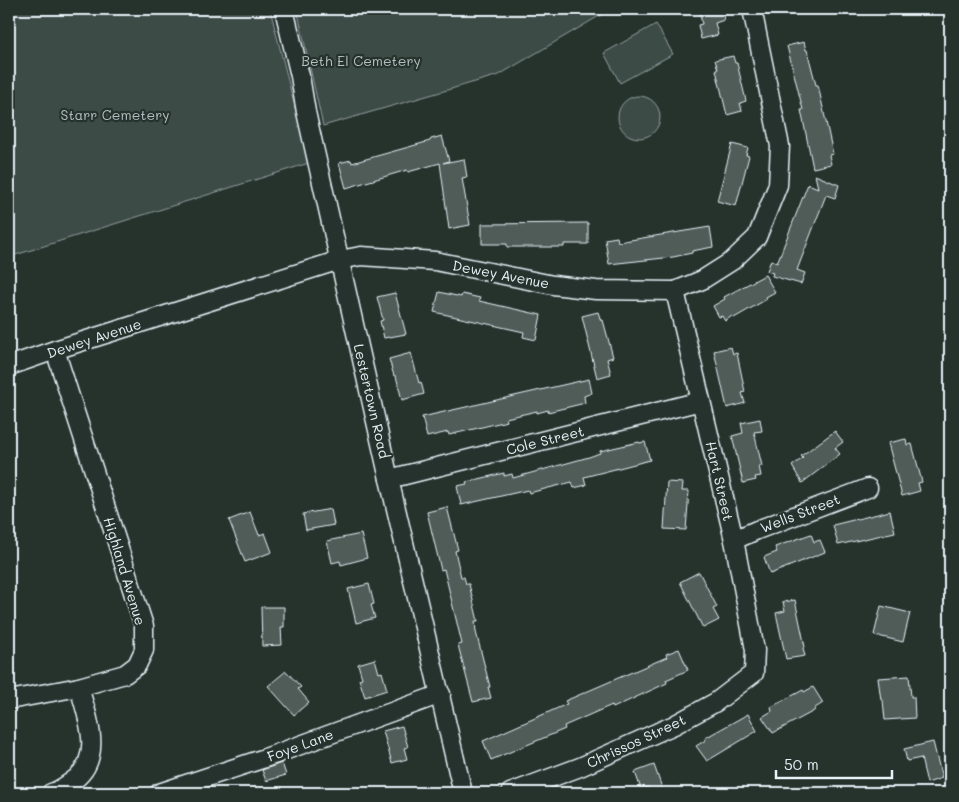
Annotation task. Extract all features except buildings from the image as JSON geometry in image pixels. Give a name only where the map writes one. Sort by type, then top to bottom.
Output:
[{"type":"street","name":"Lestertown Road","points":[[284,9],[389,478],[463,793]]},
{"type":"street","name":"Dewey Avenue","points":[[9,366],[340,260],[361,256],[435,261],[553,284],[596,290],[675,291],[702,280],[732,261],[757,237],[778,185],[780,146],[752,9]]},
{"type":"street","name":"Hart Street","points":[[675,291],[734,540],[755,650],[754,673]]},
{"type":"street","name":"Highland Avenue","points":[[9,700],[80,687],[125,674],[137,665],[144,650],[144,626],[55,350]]},
{"type":"street","name":"Cole Street","points":[[389,478],[702,401]]},
{"type":"street","name":"Wells Street","points":[[734,540],[868,488]]},
{"type":"street","name":"Chrissos Street","points":[[510,793],[580,767],[674,725],[716,702],[754,673]]},
{"type":"street","points":[[51,793],[57,792],[80,776],[91,754],[91,730],[80,687]]},
{"type":"street","name":"Foye Lane","points":[[159,793],[262,759],[440,694]]},
{"type":"green space","name":"Starr Cemetery","points":[[9,9],[270,9],[309,163],[9,257]]},
{"type":"green space","name":"Beth El Cemetery","points":[[297,9],[611,9],[499,75],[323,126]]},
{"type":"green space","points":[[656,24],[673,54],[620,83],[604,53]]},
{"type":"green space","points":[[643,96],[651,99],[657,105],[660,117],[657,129],[651,135],[635,138],[627,135],[621,129],[618,113],[621,105],[627,99]]}]
